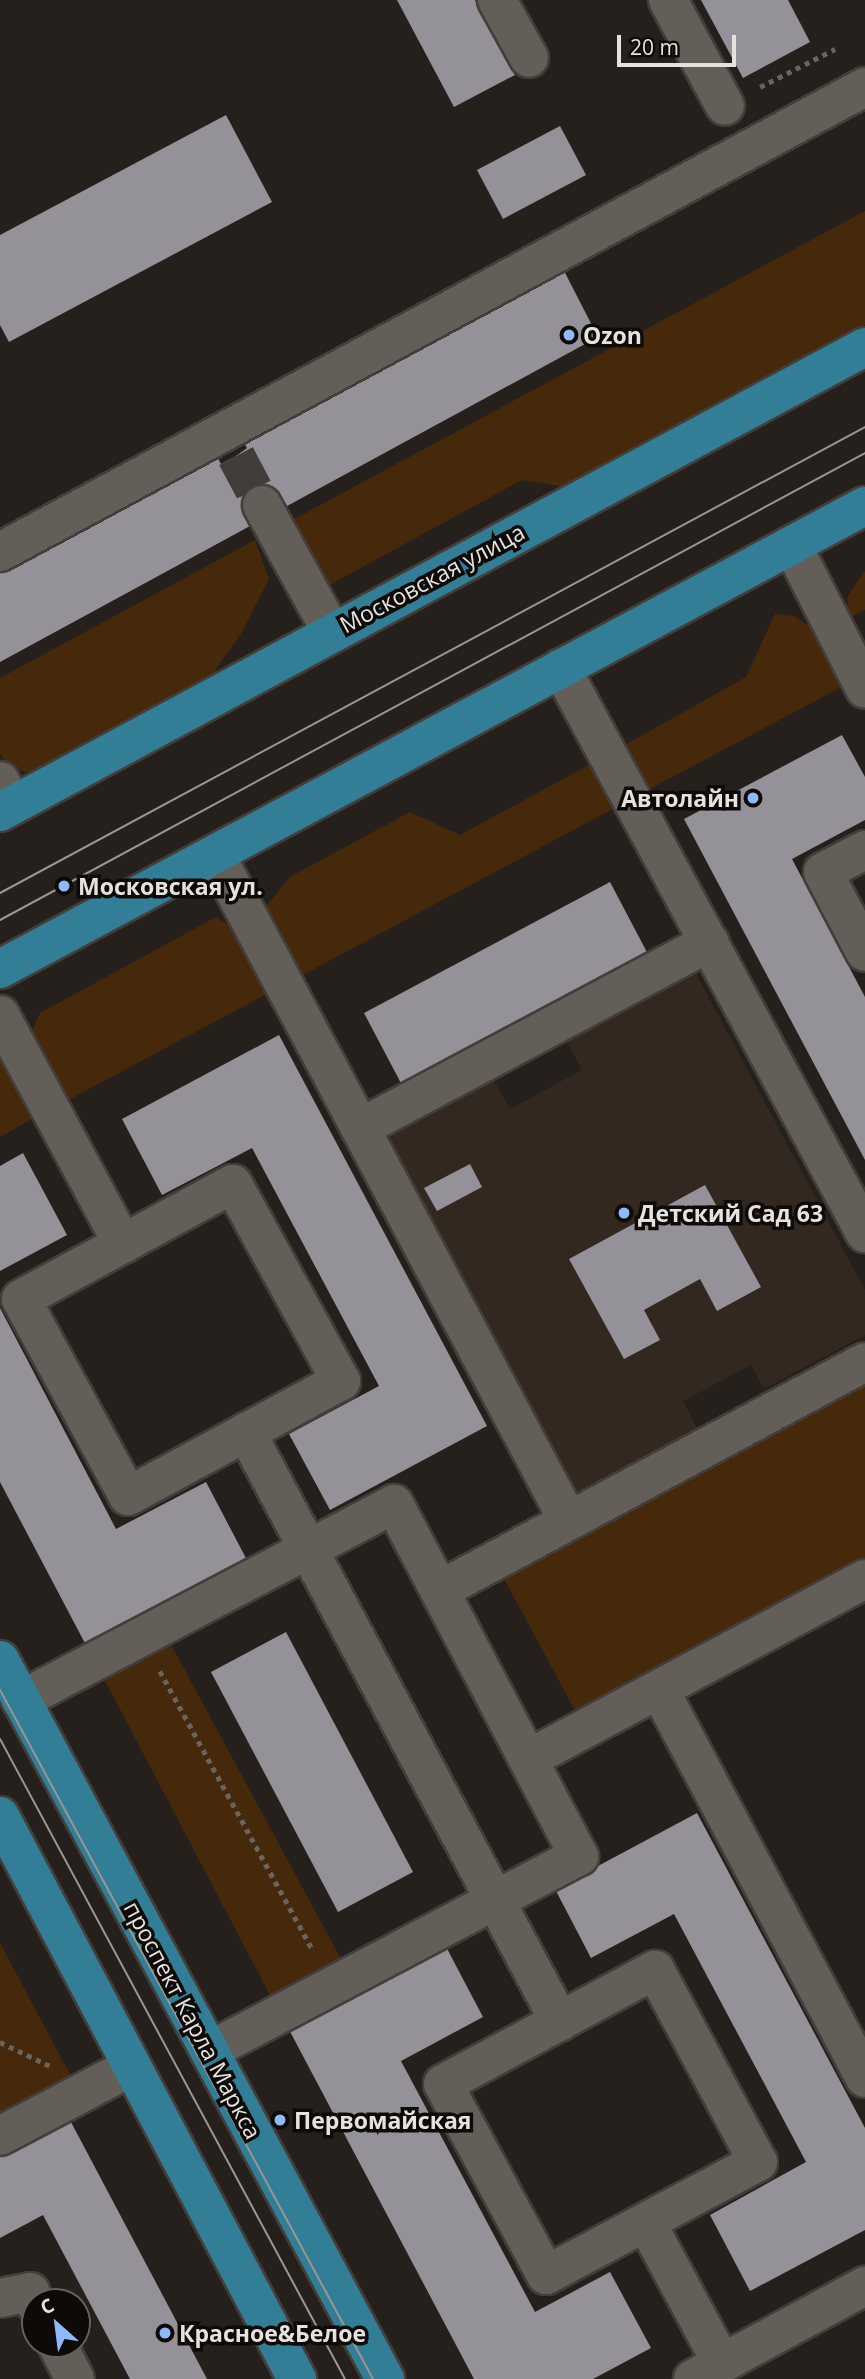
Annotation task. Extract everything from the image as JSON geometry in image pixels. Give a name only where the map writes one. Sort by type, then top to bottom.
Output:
[{"type":"main road","name":"Московская улица","points":[[4,799],[331,631],[865,346]]},
{"type":"main road","points":[[0,969],[216,856],[865,506]]},
{"type":"main road","name":"проспект Карла Маркса","points":[[0,1660],[385,2379]]},
{"type":"main road","points":[[0,1816],[297,2379]]},
{"type":"street","points":[[498,0],[529,58]]},
{"type":"street","points":[[668,0],[725,106]]},
{"type":"street","points":[[0,552],[230,444],[865,87]]},
{"type":"street","points":[[262,505],[331,631]]},
{"type":"street","points":[[792,545],[865,689]]},
{"type":"street","points":[[561,668],[865,1233]]},
{"type":"street","points":[[865,850],[823,872],[865,952]]},
{"type":"street","points":[[216,856],[568,1520]]},
{"type":"street","points":[[360,1128],[710,942]]},
{"type":"street","points":[[0,1015],[123,1244]]},
{"type":"street","points":[[233,1184],[341,1381],[246,1432],[128,1496],[21,1299],[233,1184]]},
{"type":"street","points":[[439,1590],[865,1362]]},
{"type":"street","points":[[246,1432],[560,2022]]},
{"type":"street","points":[[21,1700],[394,1503],[579,1856],[209,2051]]},
{"type":"street","points":[[528,1759],[865,1579]]},
{"type":"street","points":[[659,1689],[863,2069]]},
{"type":"street","points":[[655,1970],[758,2162],[646,2221],[546,2275],[443,2084],[655,1970]]},
{"type":"street","points":[[0,2136],[131,2067]]},
{"type":"street","points":[[646,2221],[702,2375],[865,2286]]},
{"type":"street","points":[[0,2298],[21,2294]]},
{"type":"street","points":[[64,2358],[75,2379]]},
{"type":"path","points":[[725,106],[835,49]]},
{"type":"path","points":[[164,1677],[333,1986]]},
{"type":"path","points":[[0,2042],[58,2070]]},
{"type":"shaded area","points":[[865,211],[865,325],[565,487],[522,480],[324,588],[287,523]]},
{"type":"shaded area","points":[[255,540],[269,579],[242,632],[206,683],[42,771],[25,772],[6,763],[0,753],[0,678]]},
{"type":"shaded area","points":[[865,571],[865,610],[846,620],[848,596]]},
{"type":"shaded area","points":[[775,614],[794,616],[823,635],[849,683],[648,790],[625,745],[746,677]]},
{"type":"shaded area","points":[[598,760],[622,804],[297,978],[266,921],[267,905],[290,877],[410,812],[460,835]]},
{"type":"shaded area","points":[[216,917],[243,934],[274,990],[61,1104],[27,1041],[40,1013]]},
{"type":"shaded area","name":"Детский Сад 63","points":[[693,968],[865,1290],[865,1335],[764,1389],[751,1365],[683,1401],[697,1428],[573,1494],[382,1135],[492,1077],[510,1109],[582,1070],[564,1036]]},
{"type":"shaded area","points":[[0,1057],[39,1115],[0,1137]]},
{"type":"shaded area","points":[[865,1378],[865,1565],[579,1718],[501,1573]]},
{"type":"shaded area","points":[[167,1637],[341,1959],[271,1997],[101,1673]]},
{"type":"shaded area","points":[[0,1943],[73,2080],[0,2119]]},
{"type":"building","points":[[397,0],[475,0],[515,75],[454,107]]},
{"type":"building","points":[[701,0],[788,0],[810,42],[743,78]]},
{"type":"building","points":[[226,115],[272,202],[9,342],[0,325],[0,235]]},
{"type":"building","points":[[560,126],[586,175],[503,219],[477,170]]},
{"type":"building","points":[[560,263],[598,337],[0,662],[0,565],[214,451],[221,464],[236,456],[247,448],[239,434]]},
{"type":"building","points":[[842,735],[865,777],[865,820],[792,859],[865,997],[865,1160],[684,819]]},
{"type":"building","points":[[610,882],[649,956],[403,1087],[364,1013]]},
{"type":"building","points":[[279,1035],[487,1426],[330,1510],[289,1434],[379,1386],[252,1148],[162,1195],[122,1119]]},
{"type":"building","points":[[23,1153],[67,1235],[0,1271],[0,1166]]},
{"type":"building","points":[[470,1164],[482,1187],[437,1211],[424,1188]]},
{"type":"building","name":"Детский Сад 63","points":[[705,1185],[761,1287],[717,1311],[700,1279],[644,1310],[660,1340],[624,1359],[569,1259]]},
{"type":"building","points":[[0,1308],[116,1529],[206,1482],[248,1562],[87,1647],[0,1482]]},
{"type":"building","points":[[286,1632],[413,1872],[338,1912],[211,1672]]},
{"type":"building","points":[[697,1813],[865,2128],[865,2230],[750,2291],[710,2215],[806,2162],[674,1914],[591,1958],[555,1889]]},
{"type":"building","points":[[443,1941],[483,2017],[401,2061],[535,2312],[610,2272],[651,2348],[593,2379],[474,2379],[286,2024]]},
{"type":"building","points":[[63,2107],[207,2379],[130,2379],[91,2305],[91,2288],[82,2288],[43,2215],[0,2238],[0,2140]]},
{"type":"tunnel","points":[[236,456],[262,505]]},
{"type":"tram line","points":[[0,893],[865,427]]},
{"type":"tram line","points":[[0,920],[865,453]]},
{"type":"tram line","points":[[0,1690],[373,2379]]},
{"type":"tram line","points":[[0,1739],[345,2379]]},
{"type":"place","name":"Ozon","points":[[569,335]]},
{"type":"place","name":"Автолайн","points":[[753,798]]},
{"type":"place","name":"Московская ул.","points":[[64,886]]},
{"type":"place","name":"Детский Сад 63","points":[[624,1213]]},
{"type":"place","name":"Первомайская","points":[[280,2120]]},
{"type":"place","name":"Красное&Белое","points":[[165,2333]]}]
